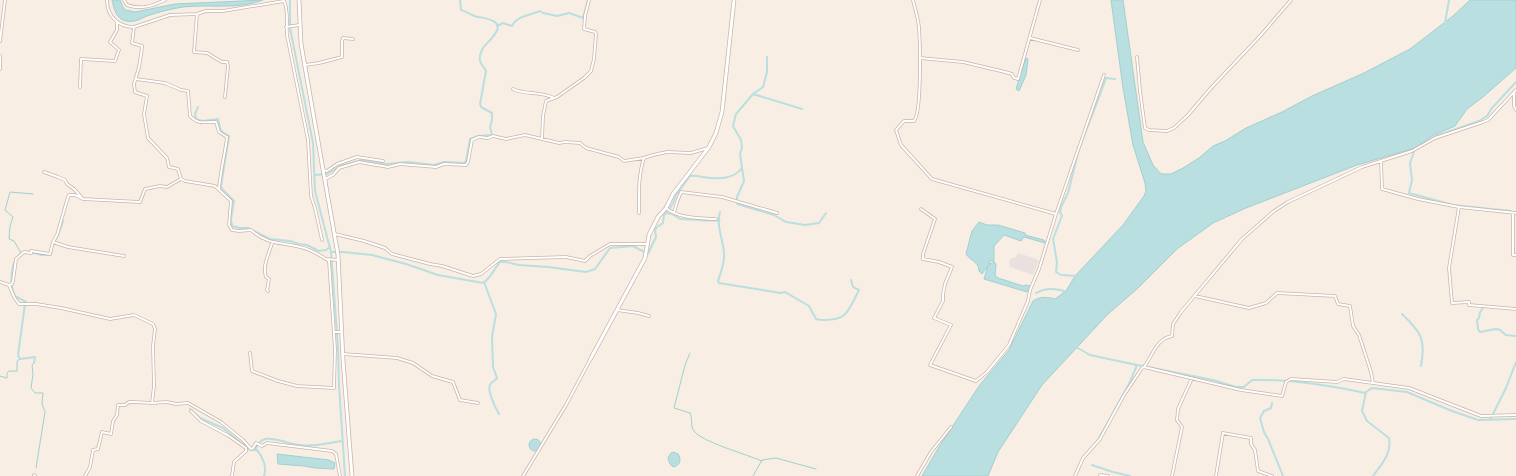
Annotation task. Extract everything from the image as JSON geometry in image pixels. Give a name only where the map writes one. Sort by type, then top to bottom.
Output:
[{"type":"street","points":[[0,41],[5,0]]},
{"type":"street","points":[[107,0],[109,12],[117,23],[127,27],[134,27],[170,15],[196,14],[206,11],[223,11],[284,2],[287,9],[286,26],[308,140],[311,196],[322,240]]},
{"type":"street","points":[[124,0],[127,5],[135,8],[141,8],[155,5],[164,0]]},
{"type":"street","points":[[299,0],[299,25],[304,65],[338,255],[341,332],[352,476]]},
{"type":"street","points":[[542,139],[543,116],[546,101],[557,97],[584,78],[591,71],[594,59],[596,34],[595,32],[584,29],[585,16],[589,0]]},
{"type":"street","points":[[523,476],[566,405],[617,310],[644,258],[647,250],[649,235],[658,217],[666,208],[673,194],[709,147],[720,122],[722,112],[734,0]]},
{"type":"street","points":[[913,0],[919,28],[920,58],[918,112],[914,121],[904,121],[896,130],[901,145],[932,179],[1056,214]]},
{"type":"street","points":[[920,58],[963,62],[1012,74],[1014,78],[1018,79],[1040,0]]},
{"type":"street","points":[[1138,57],[1140,91],[1146,128],[1149,130],[1167,131],[1174,128],[1188,115],[1291,0]]},
{"type":"street","points":[[196,14],[194,52],[207,53],[222,62],[227,62],[228,66],[225,97]]},
{"type":"street","points":[[80,87],[81,59],[115,61],[119,50],[110,42],[117,30],[117,23]]},
{"type":"street","points":[[286,26],[299,25]]},
{"type":"street","points":[[134,27],[132,43],[142,46],[139,67],[134,84],[136,92],[147,96],[144,114],[148,138],[167,158],[169,167],[178,169],[181,179]]},
{"type":"street","points":[[304,65],[342,57],[343,38],[353,39]]},
{"type":"street","points":[[1030,38],[1078,50]]},
{"type":"street","points":[[0,56],[0,69]]},
{"type":"street","points":[[921,209],[935,219],[923,254],[924,258],[952,267],[945,284],[943,301],[934,318],[951,326],[930,365],[976,381],[1006,349],[1018,327],[1104,75]]},
{"type":"street","points":[[136,79],[165,83],[181,90],[188,91],[190,116],[196,122],[200,123],[216,122],[219,132],[227,137],[219,190]]},
{"type":"street","points":[[513,89],[518,92],[534,92],[554,98]]},
{"type":"street","points":[[1515,91],[1514,106],[1516,110]]},
{"type":"street","points":[[1075,476],[1083,458],[1100,440],[1124,395],[1144,367],[1158,343],[1165,337],[1172,336],[1173,324],[1195,296],[1242,239],[1274,211],[1288,202],[1362,167],[1412,151],[1420,148],[1435,138],[1488,120],[1515,91]]},
{"type":"street","points":[[325,180],[333,175],[339,168],[359,162],[388,167],[404,164],[436,167],[444,164],[466,165],[468,162],[472,140],[479,137],[488,138],[493,136],[506,138],[525,135],[559,142],[580,143],[586,148],[619,158],[624,161],[667,152],[692,153],[709,147]]},
{"type":"street","points":[[323,170],[327,171],[337,164],[357,157],[383,161]]},
{"type":"street","points":[[639,213],[639,184],[644,158]]},
{"type":"street","points":[[1381,161],[1382,189],[1418,199],[1459,207],[1516,213]]},
{"type":"street","points":[[44,172],[65,180],[67,184],[83,199]]},
{"type":"street","points":[[181,179],[213,186],[232,202],[229,220],[230,228],[235,231],[251,230],[258,236],[272,243],[301,247],[326,258],[338,260]]},
{"type":"street","points":[[152,403],[154,386],[153,346],[155,329],[153,324],[134,315],[110,319],[61,308],[36,304],[19,304],[14,297],[11,284],[16,259],[18,256],[24,252],[50,254],[53,242],[58,235],[68,197],[71,195],[83,199],[140,202],[145,189],[160,186],[167,187],[181,179]]},
{"type":"street","points":[[674,213],[681,192],[722,197],[776,213]]},
{"type":"street","points":[[1459,207],[1450,268],[1452,303],[1468,302],[1469,305],[1516,309]]},
{"type":"street","points":[[666,208],[674,213],[696,219],[716,219]]},
{"type":"street","points":[[1513,213],[1513,254],[1516,255]]},
{"type":"street","points":[[335,234],[385,248],[392,254],[442,266],[473,276],[481,274],[500,259],[566,257],[585,261],[590,256],[610,244],[648,244]]},
{"type":"street","points":[[53,242],[68,248],[124,256]]},
{"type":"street","points":[[268,291],[270,279],[266,277],[265,274],[266,261],[272,243]]},
{"type":"street","points":[[250,353],[252,371],[278,381],[297,386],[334,388],[334,332],[328,261],[326,258]]},
{"type":"street","points":[[0,282],[11,284]]},
{"type":"street","points":[[1195,296],[1249,308],[1266,303],[1277,293],[1335,296],[1338,304],[1350,306],[1353,326],[1359,335],[1373,383]]},
{"type":"street","points":[[617,310],[638,312],[649,316]]},
{"type":"street","points":[[334,332],[341,332]]},
{"type":"street","points":[[343,354],[371,357],[390,357],[413,364],[432,376],[453,382],[460,400],[478,403]]},
{"type":"street","points":[[1144,367],[1241,390],[1282,396],[1286,382],[1291,378],[1337,382],[1344,379],[1409,388],[1481,416],[1516,415]]},
{"type":"street","points":[[1172,476],[1182,427],[1177,420],[1178,409],[1192,378]]},
{"type":"street","points":[[85,476],[90,467],[93,450],[98,449],[102,432],[111,434],[113,421],[117,415],[118,405],[125,405],[129,402],[167,402],[176,404],[188,403],[221,422],[252,449],[256,443],[262,446],[267,443],[281,446],[332,451],[336,454],[340,476]]},
{"type":"street","points":[[191,412],[201,421],[229,436],[246,448],[246,450],[234,462],[232,476]]},
{"type":"street","points":[[917,476],[931,452],[951,427]]},
{"type":"street","points":[[1216,476],[1223,433],[1251,438],[1251,444],[1255,450],[1258,471],[1272,476]]},
{"type":"street","points":[[1100,475],[1108,476]]},
{"type":"shaded area","points":[[1018,253],[1039,260],[1033,275],[1010,267],[1010,259],[1016,257]]},
{"type":"water","points":[[112,0],[120,0],[124,9],[135,12],[175,4],[263,0],[234,6],[183,7],[160,12],[137,20],[126,21],[118,16]]},
{"type":"water","points":[[1111,0],[1123,0],[1143,142],[1153,165],[1161,174],[1171,174],[1183,168],[1199,158],[1213,146],[1225,141],[1246,128],[1364,73],[1410,49],[1453,16],[1470,0],[1516,0],[1516,68],[1467,109],[1455,126],[1434,135],[1415,148],[1357,165],[1246,208],[1213,223],[1177,249],[1138,288],[1107,315],[1042,385],[998,452],[988,476],[922,476],[979,386],[1009,350],[1033,301],[1044,297],[1055,299],[1066,291],[1075,276],[1123,225],[1146,191],[1145,183],[1133,145],[1123,88]]},
{"type":"water","points":[[1026,58],[1028,59],[1026,75],[1019,91],[1016,89]]},
{"type":"water","points":[[979,222],[987,225],[998,225],[1044,240],[1045,243],[1024,237],[1021,241],[1004,235],[994,246],[994,260],[990,261],[989,265],[994,261],[996,265],[995,275],[998,278],[1023,286],[1031,286],[1027,292],[984,279],[988,266],[982,274],[979,271],[978,265],[966,254],[972,231]]},
{"type":"water","points":[[535,439],[539,441],[541,445],[539,449],[535,451],[531,449],[529,445],[531,441]]},
{"type":"water","points":[[674,452],[678,454],[680,460],[679,464],[673,467],[668,458],[671,453]]},
{"type":"water","points":[[277,454],[329,460],[335,463],[334,469],[278,464]]},
{"type":"waterway","points":[[290,0],[290,28],[313,143],[315,191],[331,252],[345,476]]},
{"type":"waterway","points":[[315,175],[327,174],[340,166],[362,160],[386,164],[409,162],[434,165],[444,162],[464,163],[466,161],[470,139],[478,136],[492,135],[490,127],[492,113],[481,107],[480,104],[486,71],[481,63],[480,57],[483,48],[497,31],[498,27],[497,24],[491,20],[461,10],[460,0]]},
{"type":"waterway","points":[[497,26],[503,23],[512,26],[520,18],[540,11],[557,16],[569,13],[583,18],[588,0]]},
{"type":"waterway","points":[[1445,23],[1449,0]]},
{"type":"waterway","points":[[767,57],[767,72],[763,87],[753,94],[802,109]]},
{"type":"waterway","points":[[1077,276],[1061,275],[1056,272],[1057,262],[1053,239],[1062,216],[1060,212],[1061,207],[1068,193],[1079,149],[1106,78],[1115,79]]},
{"type":"waterway","points":[[1430,140],[1436,136],[1479,121],[1487,116],[1492,108],[1516,82]]},
{"type":"waterway","points":[[667,212],[676,195],[690,176],[724,178],[734,175],[742,168],[740,154],[742,148],[741,140],[733,126],[736,114],[753,94]]},
{"type":"waterway","points":[[198,107],[195,114],[196,119],[202,121],[218,119],[221,131],[229,136],[221,186],[222,189],[234,201],[231,219],[232,226],[248,228],[270,239],[290,241],[307,245],[319,251],[326,250],[330,247]]},
{"type":"waterway","points":[[1414,152],[1410,163],[1412,180],[1409,193],[1453,205],[1511,211]]},
{"type":"waterway","points":[[742,168],[744,181],[737,197],[737,204],[774,215],[786,222],[805,225],[819,223],[826,213]]},
{"type":"waterway","points":[[21,253],[14,241],[9,239],[10,226],[13,217],[5,210],[10,192],[33,194]]},
{"type":"waterway","points":[[720,212],[719,227],[724,256],[718,281],[719,283],[781,293],[785,292],[809,306],[816,319],[827,320],[842,317],[851,306],[859,290],[853,287],[851,280]]},
{"type":"waterway","points":[[332,252],[372,255],[406,264],[438,275],[483,283],[500,262],[586,272],[595,269],[610,248],[633,246],[648,254],[656,237],[655,230],[663,223],[664,215],[666,213],[672,214],[680,219],[702,220]]},
{"type":"waterway","points":[[702,220],[719,220]]},
{"type":"waterway","points":[[53,243],[57,238],[63,221]]},
{"type":"waterway","points":[[31,252],[41,255],[48,255],[51,254],[52,248]]},
{"type":"waterway","points":[[24,252],[19,255],[13,265],[12,285],[15,296],[26,302]]},
{"type":"waterway","points":[[484,282],[496,314],[492,337],[493,367],[497,378],[489,388],[492,400],[499,414]]},
{"type":"waterway","points":[[1036,293],[1051,289],[1067,292]]},
{"type":"waterway","points":[[25,304],[18,355],[20,359],[35,357],[34,363]]},
{"type":"waterway","points":[[1483,308],[1477,320],[1478,329],[1480,332],[1496,329],[1500,330],[1506,335],[1516,336]]},
{"type":"waterway","points":[[1402,314],[1418,331],[1423,349],[1421,366]]},
{"type":"waterway","points":[[1076,347],[1090,355],[1137,365]]},
{"type":"waterway","points":[[690,353],[685,365],[674,408],[690,413],[693,429],[698,435],[714,443],[762,461]]},
{"type":"waterway","points":[[0,376],[7,378],[7,373],[9,371],[17,371],[17,361],[20,359]]},
{"type":"waterway","points":[[1490,420],[1506,388],[1516,362]]},
{"type":"waterway","points":[[34,363],[32,365],[33,374],[31,388],[35,393],[43,393],[42,404],[45,412],[36,468]]},
{"type":"waterway","points":[[1099,438],[1129,384],[1137,365],[1144,366]]},
{"type":"waterway","points":[[1148,367],[1213,380],[1236,387],[1244,387],[1252,380],[1280,380],[1323,385],[1365,393]]},
{"type":"waterway","points":[[1373,476],[1386,458],[1390,443],[1389,438],[1367,421],[1362,411],[1366,392],[1372,388],[1407,392],[1478,420],[1516,419]]},
{"type":"waterway","points":[[1272,403],[1271,408],[1264,411],[1260,418],[1264,432],[1283,476]]},
{"type":"waterway","points":[[190,409],[200,418],[223,428],[250,450],[257,450],[264,462],[264,476]]},
{"type":"waterway","points":[[255,450],[260,442],[265,439],[305,445],[342,441]]},
{"type":"waterway","points":[[753,476],[762,460],[776,458],[816,469]]},
{"type":"waterway","points":[[1092,465],[1130,476]]}]
